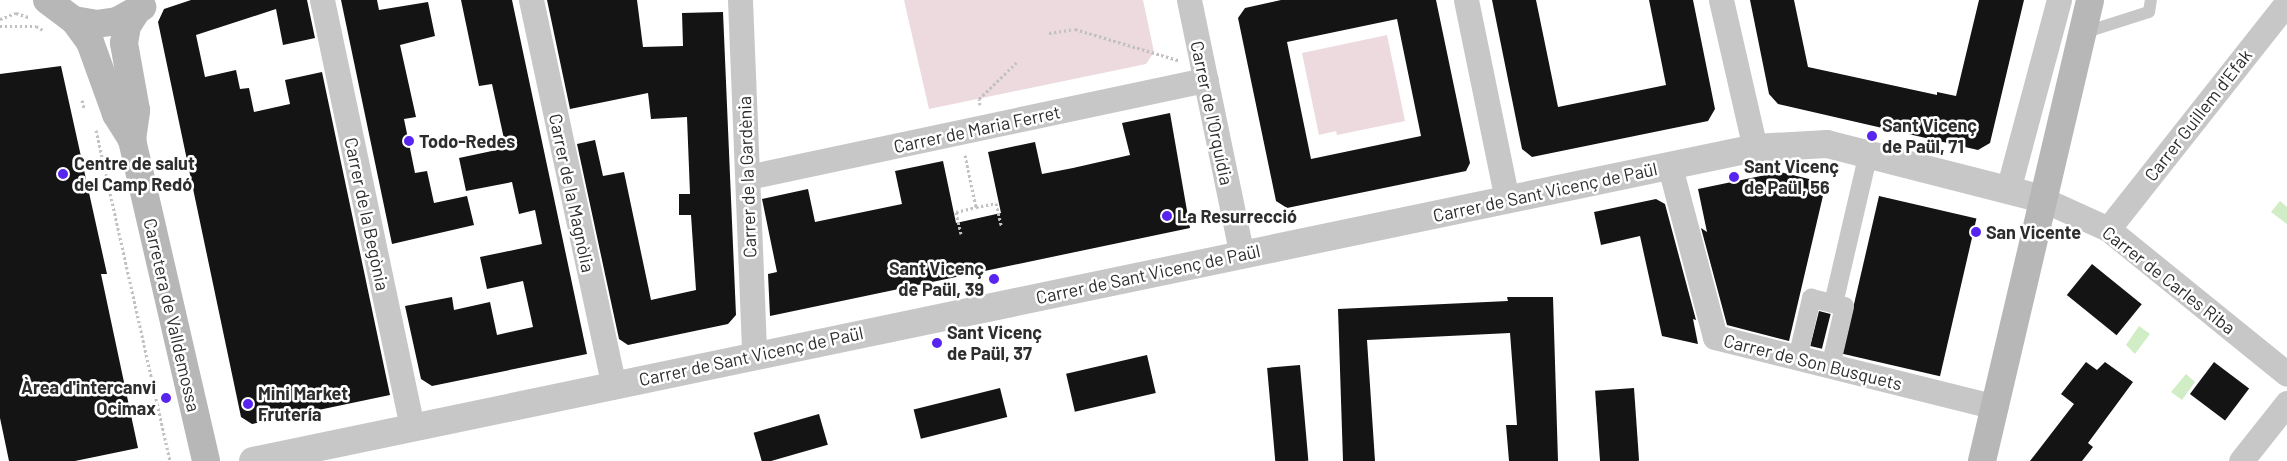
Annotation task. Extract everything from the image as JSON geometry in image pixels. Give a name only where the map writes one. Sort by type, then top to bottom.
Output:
[{"type":"main road","points":[[1985,459],[2042,199],[2090,0]]},
{"type":"main road","points":[[52,16],[107,24],[142,6]]},
{"type":"main road","name":"Carretera de Valldemossa","points":[[132,140],[136,110],[124,43],[127,26],[142,6]]},
{"type":"main road","name":"Carretera de Valldemossa","points":[[52,16],[90,42],[116,114],[132,140],[206,461]]},
{"type":"street","name":"Carrer de la Begònia","points":[[322,0],[412,428]]},
{"type":"street","name":"Carrer de la Magnòlia","points":[[531,0],[614,386]]},
{"type":"street","name":"Carrer de la Gardènia","points":[[740,0],[754,355]]},
{"type":"street","name":"Carrer de l'Orquídia","points":[[1189,0],[1242,255]]},
{"type":"street","points":[[1466,0],[1507,200]]},
{"type":"street","points":[[1721,0],[1755,148]]},
{"type":"street","points":[[2008,190],[2059,0]]},
{"type":"street","name":"Carrer Guillem d'Efak","points":[[2108,229],[2287,2]]},
{"type":"street","name":"Carrer de Maria Ferret","points":[[748,177],[1206,80]]},
{"type":"street","name":"Carrer de Sant Vicenç de Paül","points":[[253,461],[754,355],[1755,148],[1827,144],[2042,199]]},
{"type":"street","points":[[1834,303],[1868,154]]},
{"type":"street","name":"Carrer de Son Busquets","points":[[1670,166],[1715,337],[1995,407]]},
{"type":"street","name":"Carrer de Carles Riba","points":[[2042,199],[2108,229],[2287,374]]},
{"type":"street","points":[[1797,358],[1811,298],[1834,303],[1844,306],[1830,366]]},
{"type":"street","points":[[2241,461],[2287,403]]},
{"type":"lane","points":[[2083,33],[2149,12],[2151,0]]},
{"type":"path","points":[[0,19],[18,14],[52,16]]},
{"type":"path","points":[[0,26],[36,26],[52,16]]},
{"type":"path","points":[[1049,33],[1076,29],[1183,62]]},
{"type":"path","points":[[985,127],[979,99],[1018,62]]},
{"type":"path","points":[[80,90],[84,109]]},
{"type":"path","points":[[95,128],[170,461]]},
{"type":"path","points":[[960,132],[976,208]]},
{"type":"path","points":[[961,234],[956,212],[996,203],[1001,225]]},
{"type":"shaded area","points":[[904,0],[1143,0],[1154,52],[1146,64],[929,109]]},
{"type":"shaded area","points":[[1387,35],[1405,121],[1337,135],[1336,131],[1319,135],[1302,53]]},
{"type":"shaded area","points":[[2280,201],[2287,207],[2287,224],[2271,212]]},
{"type":"shaded area","points":[[2139,326],[2150,334],[2135,354],[2126,345]]},
{"type":"shaded area","points":[[2186,374],[2195,382],[2182,400],[2171,392]]},
{"type":"building","points":[[191,0],[307,0],[315,38],[283,45],[276,9],[196,35],[205,77],[236,70],[240,89],[249,88],[254,112],[290,104],[285,80],[322,72],[390,395],[252,424],[241,417],[158,22],[164,9]]},
{"type":"building","points":[[341,0],[377,0],[379,10],[428,2],[435,36],[400,45],[416,117],[404,119],[415,173],[427,171],[434,203],[467,196],[474,225],[392,244]]},
{"type":"building","points":[[461,0],[512,0],[587,354],[432,386],[421,379],[405,306],[452,297],[454,310],[490,302],[497,335],[533,327],[523,281],[487,289],[480,257],[542,244],[535,210],[519,214],[512,182],[466,191],[459,158],[506,148],[492,84],[479,86]]},
{"type":"building","points":[[547,0],[637,0],[643,47],[683,46],[682,13],[723,12],[736,315],[728,324],[628,345],[619,339],[577,144],[595,140],[603,176],[624,172],[651,300],[696,290],[691,215],[679,215],[679,194],[690,194],[687,117],[651,119],[648,93],[570,109]]},
{"type":"building","points":[[1281,0],[1436,0],[1470,163],[1466,171],[1287,208],[1276,201],[1238,18],[1245,8]],"holes":[[[1397,19],[1421,136],[1311,159],[1287,42]]]},
{"type":"building","points":[[1492,0],[1536,0],[1558,107],[1666,85],[1649,0],[1693,0],[1715,109],[1708,121],[1532,157],[1522,149]]},
{"type":"building","points":[[1750,0],[1794,0],[1808,67],[1937,95],[1937,92],[1956,96],[1979,0],[2024,0],[1990,143],[1978,150],[1778,104],[1769,94]]},
{"type":"building","points":[[61,66],[107,274],[101,274],[138,448],[75,461],[9,461],[0,418],[0,74]]},
{"type":"building","points":[[1170,113],[1190,228],[770,316],[768,274],[777,272],[762,199],[808,189],[815,222],[902,204],[895,171],[943,161],[956,223],[1001,213],[988,152],[1035,142],[1042,174],[1073,168],[1130,155],[1122,123]]},
{"type":"building","points":[[1780,172],[1826,183],[1789,341],[1727,325],[1701,228],[1707,232],[1698,189]]},
{"type":"building","points":[[1879,196],[1976,218],[1940,376],[1843,354]]},
{"type":"building","points":[[1656,199],[1665,204],[1696,320],[1693,319],[1698,344],[1662,336],[1640,236],[1601,245],[1594,212]]},
{"type":"building","points":[[2092,264],[2142,304],[2117,335],[2067,295]]},
{"type":"building","points":[[1507,297],[1553,297],[1558,461],[1509,461],[1506,425],[1517,425],[1510,333],[1367,340],[1375,461],[1343,461],[1338,309],[1508,301]]},
{"type":"building","points":[[1819,311],[1831,314],[1822,349],[1810,346]]},
{"type":"building","points":[[1147,355],[1156,393],[1075,412],[1066,374]]},
{"type":"building","points":[[2086,362],[2097,370],[2105,362],[2133,382],[2088,443],[2093,447],[2082,461],[2030,461],[2074,404],[2061,394]]},
{"type":"building","points":[[2214,362],[2249,388],[2225,420],[2190,394]]},
{"type":"building","points":[[1300,365],[1308,461],[1275,461],[1267,368]]},
{"type":"building","points":[[1000,388],[1007,417],[921,439],[914,410]]},
{"type":"building","points":[[1634,388],[1639,461],[1600,461],[1595,391]]},
{"type":"building","points":[[819,414],[828,445],[771,461],[762,461],[754,433]]},
{"type":"place","name":"Sant Vicenç de Paül, 71","points":[[1872,136]]},
{"type":"place","name":"Todo-Redes","points":[[409,141]]},
{"type":"place","name":"Centre de salut del Camp Redó","points":[[63,174]]},
{"type":"place","name":"Sant Vicenç de Paül, 56","points":[[1734,177]]},
{"type":"place","name":"La Resurrecció","points":[[1167,216]]},
{"type":"place","name":"San Vicente","points":[[1976,232]]},
{"type":"place","name":"Sant Vicenç de Paül, 39","points":[[994,279]]},
{"type":"place","name":"Sant Vicenç de Paül, 37","points":[[937,343]]},
{"type":"place","name":"Àrea d'intercanvi Ocimax","points":[[166,398]]},
{"type":"place","name":"Mini Market Frutería","points":[[248,404]]}]
